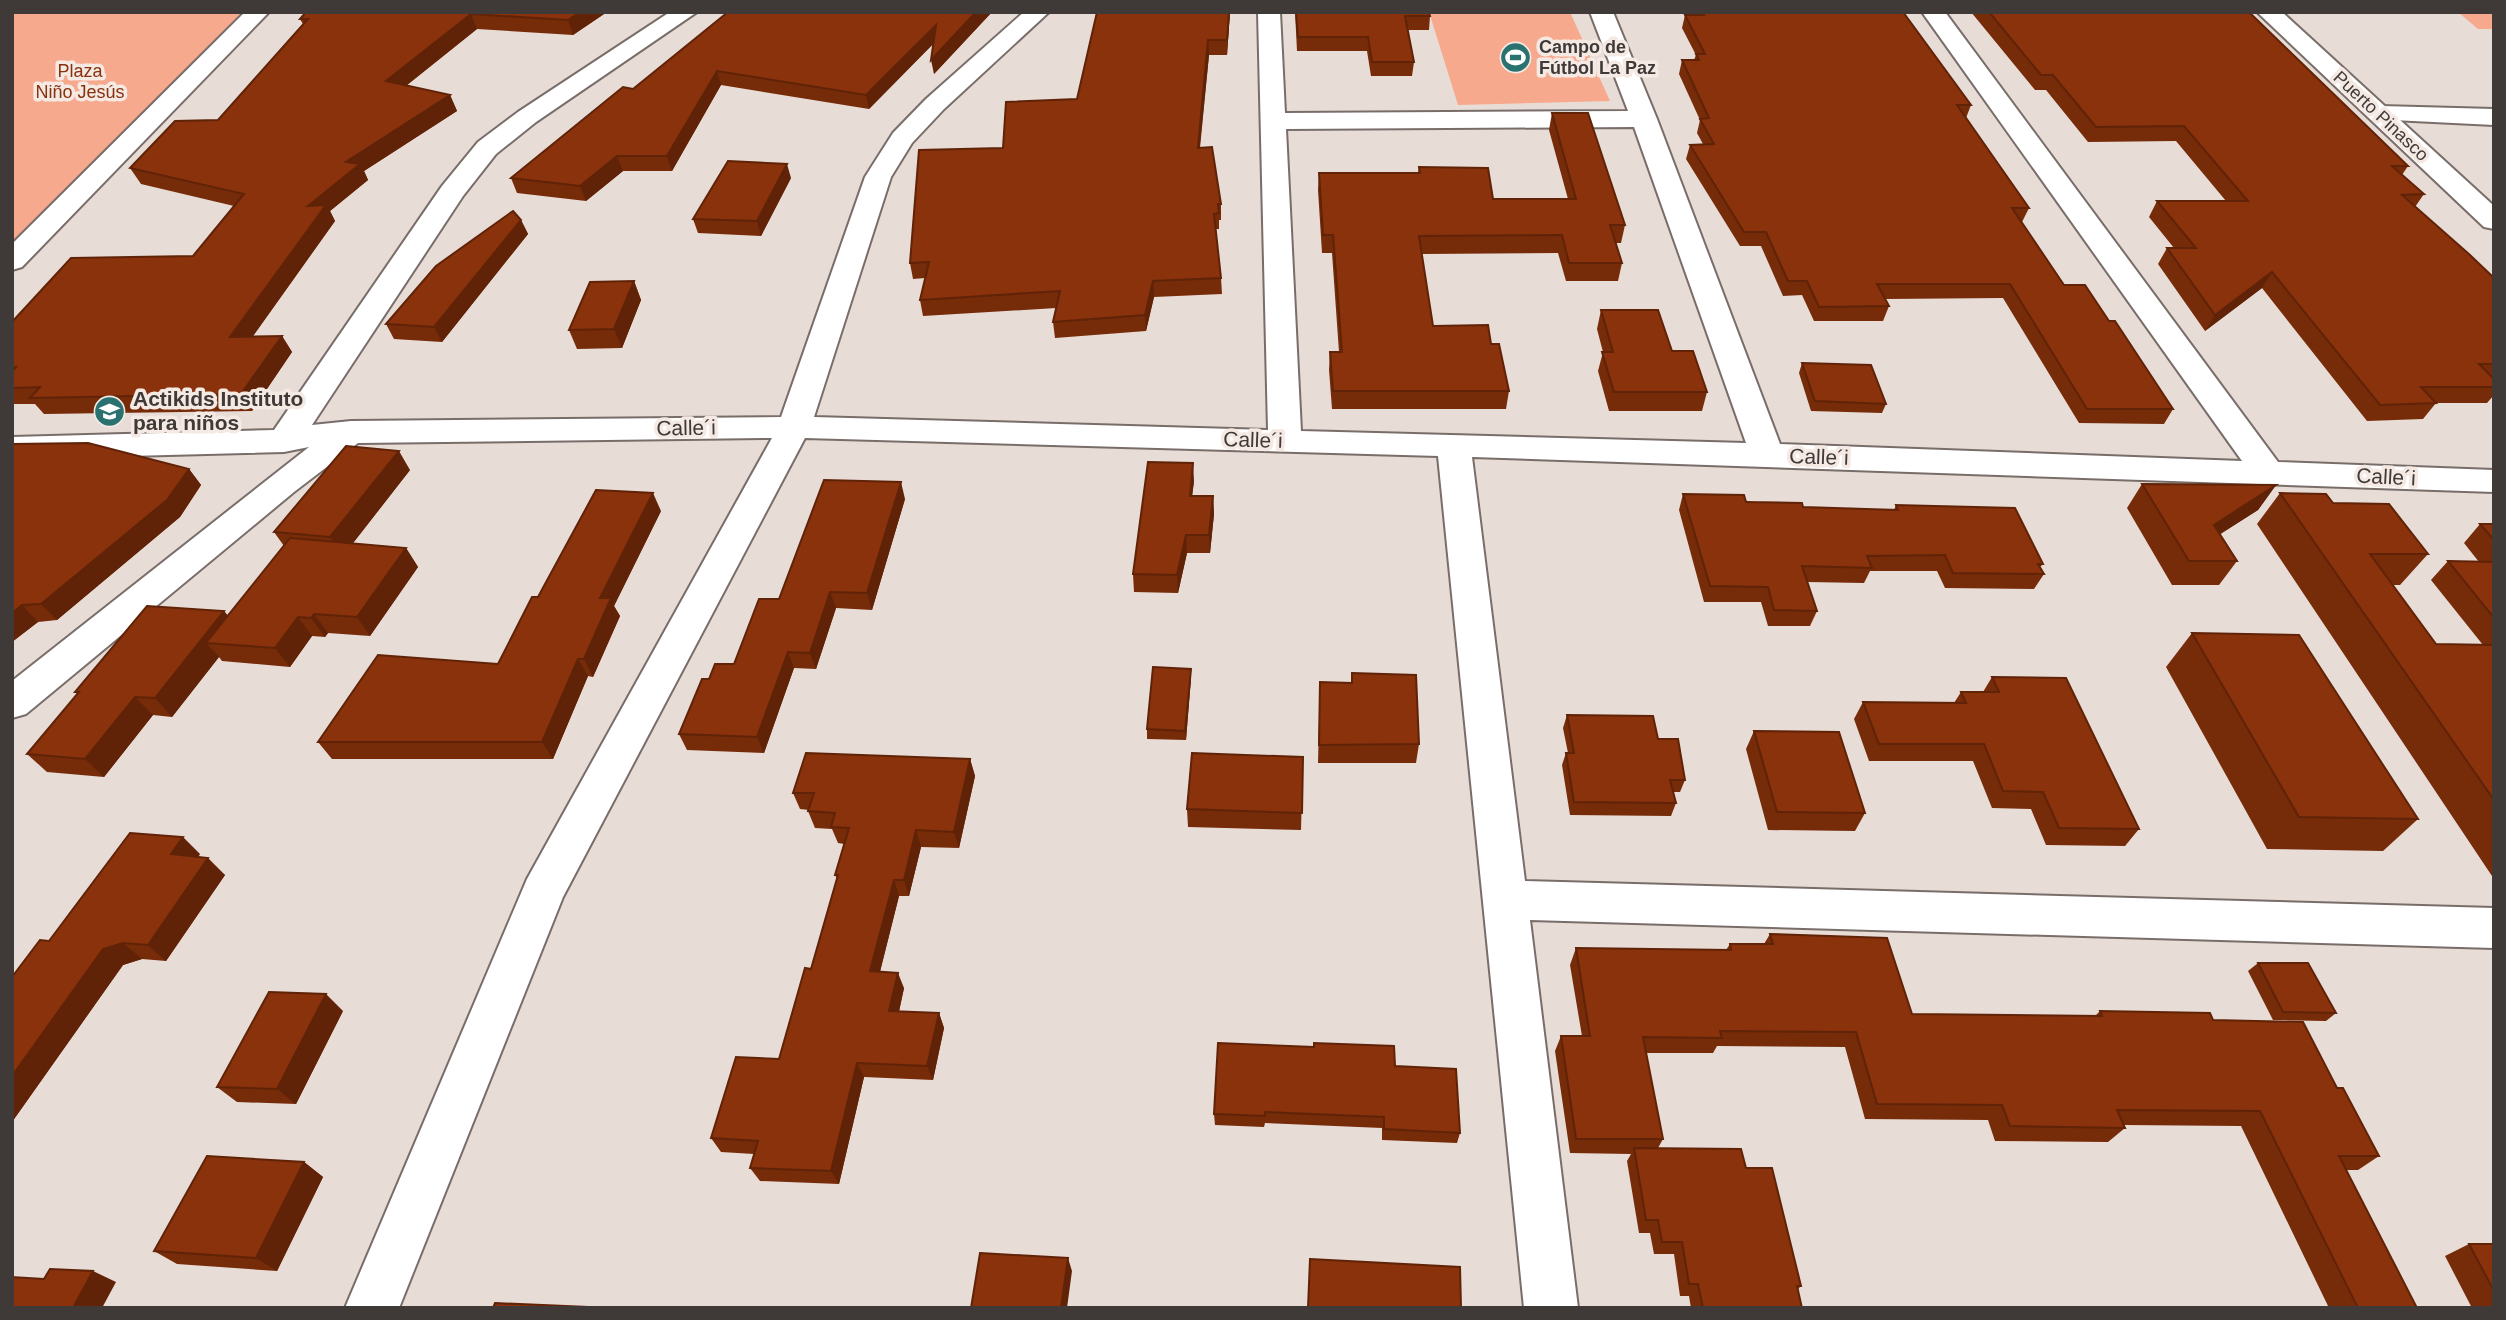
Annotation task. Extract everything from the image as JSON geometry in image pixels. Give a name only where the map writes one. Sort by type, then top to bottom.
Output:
[{"type":"street","points":[[12,261],[258,12]]},
{"type":"street","points":[[284,441],[452,192],[487,148],[527,117],[686,12]]},
{"type":"street","points":[[372,1308],[544,892],[794,427],[878,177],[902,139],[935,104],[1038,12]]},
{"type":"street","points":[[1269,12],[1286,441]]},
{"type":"street","points":[[1601,12],[1644,119],[1767,455]]},
{"type":"street","points":[[1933,12],[2267,471]]},
{"type":"street","name":"Puerto Pinasco","points":[[2268,12],[2494,221]]},
{"type":"street","points":[[2381,114],[2494,117]]},
{"type":"street","points":[[1273,121],[1644,119]]},
{"type":"street","name":"Calle´i","points":[[12,448],[284,441],[323,433],[351,432],[794,427],[1767,455],[2494,481]]},
{"type":"street","points":[[12,703],[282,484],[351,432]]},
{"type":"street","points":[[1454,446],[1551,1308]]},
{"type":"street","points":[[1504,900],[2494,928]]},
{"type":"green space","name":"Plaza Niño Jesús","points":[[12,12],[242,12],[12,248]]},
{"type":"green space","name":"Campo de Fútbol La Paz","points":[[1429,12],[1570,12],[1610,101],[1458,105]]},
{"type":"green space","points":[[2458,12],[2494,12],[2494,29],[2478,29]]},
{"type":"building","points":[[306,12],[580,12],[568,20],[471,14],[386,81],[450,95],[346,162],[360,164],[308,206],[326,205],[230,337],[282,336],[241,394],[30,398],[40,387],[12,388],[12,372],[16,367],[12,367],[12,322],[71,258],[193,256],[244,194],[130,168],[175,121],[218,120],[308,19],[300,19]]},
{"type":"building","points":[[728,12],[976,12],[931,60],[936,25],[866,95],[717,71],[667,156],[617,156],[580,186],[511,178],[623,87],[633,89]]},
{"type":"building","points":[[1097,12],[1229,12],[1227,40],[1208,40],[1198,148],[1212,147],[1221,204],[1218,204],[1219,213],[1214,214],[1221,278],[1153,281],[1145,315],[1053,322],[1060,291],[920,300],[929,262],[910,263],[919,150],[1003,148],[1006,102],[1077,99]]},
{"type":"building","points":[[1296,12],[1429,12],[1430,16],[1405,16],[1414,62],[1372,62],[1368,37],[1298,37]]},
{"type":"building","points":[[1703,12],[1903,12],[1971,105],[1957,105],[2029,208],[2012,208],[2064,285],[2085,285],[2109,321],[2115,321],[2173,409],[2087,409],[2010,284],[1877,284],[1889,306],[1819,307],[1807,281],[1788,281],[1766,232],[1744,232],[1690,145],[1714,144],[1700,119],[1709,118],[1682,60],[1699,60],[1696,54],[1705,54],[1685,15],[1704,15]]},
{"type":"building","points":[[1989,12],[2249,12],[2408,166],[2392,166],[2424,194],[2402,195],[2494,278],[2494,364],[2479,364],[2494,379],[2494,387],[2421,387],[2436,403],[2380,405],[2272,272],[2215,315],[2167,248],[2196,248],[2157,201],[2248,201],[2184,126],[2096,127],[2053,75],[2041,75]]},
{"type":"building","points":[[1552,113],[1588,113],[1625,225],[1610,225],[1622,263],[1569,263],[1562,235],[1419,236],[1433,326],[1488,325],[1491,344],[1499,344],[1509,391],[1333,391],[1330,352],[1342,352],[1333,235],[1323,235],[1319,173],[1420,173],[1419,167],[1488,168],[1493,199],[1576,199]]},
{"type":"building","points":[[728,161],[787,164],[757,221],[693,219]]},
{"type":"building","points":[[513,211],[521,220],[434,327],[386,324],[436,266]]},
{"type":"building","points":[[634,281],[614,329],[569,330],[590,282]]},
{"type":"building","points":[[1601,310],[1658,310],[1672,351],[1693,351],[1707,392],[1614,392],[1602,352],[1613,352]]},
{"type":"building","points":[[1802,363],[1871,365],[1886,404],[1815,401]]},
{"type":"building","points":[[88,443],[189,469],[167,500],[41,604],[22,605],[12,613],[12,444]]},
{"type":"building","points":[[346,446],[399,451],[330,537],[274,532]]},
{"type":"building","points":[[1148,462],[1193,463],[1190,496],[1213,496],[1209,535],[1186,535],[1177,575],[1133,574]]},
{"type":"building","points":[[824,480],[901,482],[867,593],[830,592],[810,653],[788,652],[757,737],[679,734],[702,679],[709,679],[715,664],[734,664],[759,599],[779,599]]},
{"type":"building","points":[[2142,484],[2276,485],[2214,525],[2237,561],[2189,561]]},
{"type":"building","points":[[596,490],[653,493],[600,598],[611,598],[584,659],[578,659],[542,742],[318,742],[378,655],[498,664],[532,597],[538,597]]},
{"type":"building","points":[[2280,493],[2326,494],[2333,503],[2389,504],[2428,554],[2370,554],[2436,644],[2494,645],[2494,800]]},
{"type":"building","points":[[1683,494],[1744,495],[1746,502],[1802,503],[1803,507],[1898,510],[1896,505],[2015,508],[2043,564],[2038,564],[2044,574],[1953,573],[1945,555],[1867,556],[1872,568],[1802,566],[1817,611],[1774,610],[1768,587],[1710,586]]},
{"type":"building","points":[[2480,524],[2494,524],[2494,540]]},
{"type":"building","points":[[290,538],[406,548],[357,617],[314,614],[311,618],[298,617],[275,648],[206,643]]},
{"type":"building","points":[[2448,561],[2494,562],[2494,618]]},
{"type":"building","points":[[147,606],[224,611],[155,698],[135,697],[85,759],[27,754],[79,692],[75,692]]},
{"type":"building","points":[[2192,633],[2299,635],[2418,819],[2299,817]]},
{"type":"building","points":[[1153,667],[1191,669],[1185,731],[1147,729]]},
{"type":"building","points":[[1352,673],[1416,675],[1419,744],[1319,745],[1320,682],[1352,683]]},
{"type":"building","points":[[1992,677],[2066,678],[2139,829],[2059,828],[2043,792],[2003,791],[1984,744],[1879,744],[1863,702],[1966,703],[1961,692],[1999,692]]},
{"type":"building","points":[[1567,715],[1653,716],[1658,739],[1678,739],[1685,780],[1670,780],[1676,803],[1574,802],[1566,753],[1574,753]]},
{"type":"building","points":[[1754,731],[1839,732],[1865,813],[1777,812]]},
{"type":"building","points":[[806,753],[970,759],[954,832],[916,830],[904,880],[894,880],[870,971],[898,973],[889,1011],[939,1013],[927,1066],[857,1063],[831,1171],[750,1168],[758,1141],[711,1138],[736,1057],[779,1059],[805,968],[811,969],[849,828],[831,827],[835,813],[808,811],[814,793],[793,793]]},
{"type":"building","points":[[1192,753],[1303,757],[1302,813],[1187,809]]},
{"type":"building","points":[[130,833],[183,837],[171,854],[208,858],[148,945],[123,943],[103,949],[12,1076],[12,977],[40,940],[49,941]]},
{"type":"building","points":[[1770,934],[1887,938],[1912,1014],[2102,1016],[2100,1011],[2210,1013],[2213,1020],[2303,1022],[2337,1088],[2343,1088],[2379,1156],[2339,1156],[2417,1308],[2358,1308],[2260,1111],[2117,1110],[2125,1128],[2010,1126],[2002,1105],[1877,1104],[1856,1032],[1720,1031],[1722,1038],[1643,1037],[1663,1139],[1576,1139],[1561,1036],[1590,1036],[1576,948],[1731,950],[1730,944],[1773,944]]},
{"type":"building","points":[[2258,963],[2308,963],[2336,1013],[2283,1012]]},
{"type":"building","points":[[269,992],[326,994],[277,1089],[217,1087]]},
{"type":"building","points":[[1218,1043],[1314,1047],[1314,1043],[1394,1046],[1395,1066],[1456,1069],[1460,1133],[1384,1129],[1384,1117],[1265,1112],[1265,1116],[1214,1114]]},
{"type":"building","points":[[1634,1148],[1741,1149],[1746,1168],[1772,1168],[1801,1286],[1797,1286],[1802,1308],[1703,1308],[1698,1284],[1689,1284],[1682,1242],[1662,1242],[1658,1220],[1646,1220]]},
{"type":"building","points":[[207,1156],[304,1162],[256,1258],[154,1251]]},
{"type":"building","points":[[2469,1244],[2494,1244],[2494,1291]]},
{"type":"building","points":[[980,1253],[1068,1258],[1061,1308],[971,1308]]},
{"type":"building","points":[[1310,1259],[1460,1267],[1461,1308],[1308,1308]]},
{"type":"building","points":[[50,1269],[93,1271],[73,1308],[12,1308],[12,1277],[44,1279]]},
{"type":"building","points":[[495,1303],[589,1307],[493,1308]]},
{"type":"place","name":"Campo de Fútbol La Paz","points":[[1516,57]]},
{"type":"place","name":"Actikids Instituto para niños","points":[[110,411]]}]
